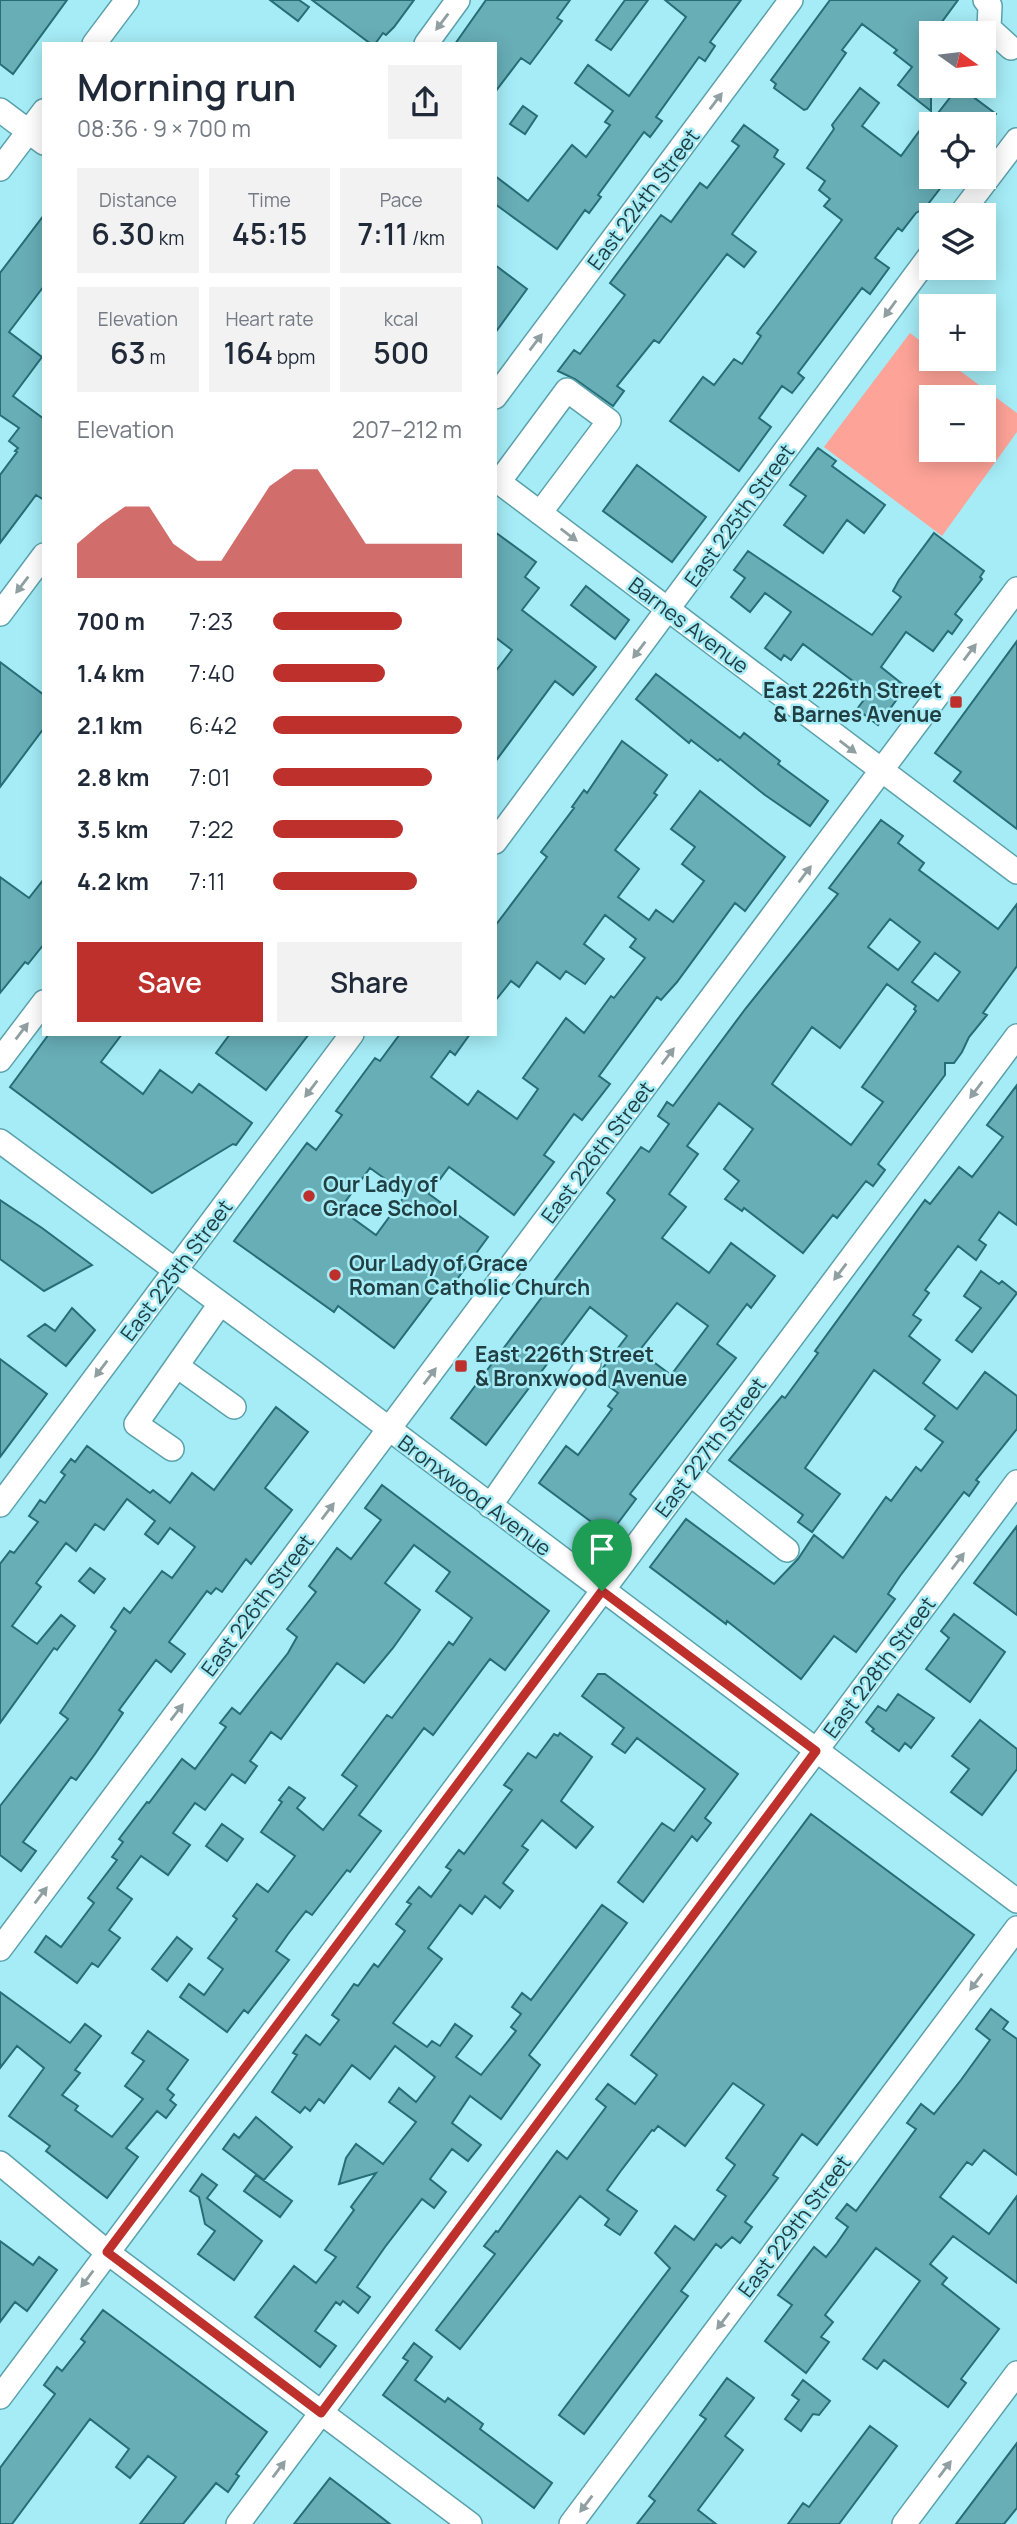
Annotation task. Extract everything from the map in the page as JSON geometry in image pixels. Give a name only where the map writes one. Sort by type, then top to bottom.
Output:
[{"type":"street","points":[[96,42],[127,0]]},
{"type":"street","points":[[427,42],[458,0]]},
{"type":"street","name":"East 224th Street","points":[[497,394],[791,0]]},
{"type":"street","points":[[985,0],[990,6],[989,28],[1012,48]]},
{"type":"street","points":[[0,110],[36,138]]},
{"type":"street","points":[[0,169],[36,138],[42,118]]},
{"type":"street","points":[[969,203],[1017,140]]},
{"type":"street","name":"East 225th Street","points":[[497,839],[919,270]]},
{"type":"street","points":[[497,480],[567,390],[609,421],[540,513]]},
{"type":"street","name":"Barnes Avenue","points":[[497,480],[1017,872]]},
{"type":"street","points":[[0,614],[42,558]]},
{"type":"street","name":"East 226th Street","points":[[0,1949],[1017,589]]},
{"type":"street","points":[[0,1060],[42,1005]]},
{"type":"street","name":"East 227th Street","points":[[0,2397],[1017,1035]]},
{"type":"street","name":"East 225th Street","points":[[0,1505],[351,1036]]},
{"type":"street","name":"Bronxwood Avenue","points":[[0,1141],[1017,1901]]},
{"type":"street","points":[[172,1449],[135,1424],[220,1304]]},
{"type":"street","points":[[489,1506],[589,1363]]},
{"type":"street","points":[[177,1366],[234,1407]]},
{"type":"street","points":[[690,1474],[787,1550]]},
{"type":"street","name":"East 228th Street","points":[[238,2524],[1017,1482]]},
{"type":"street","name":"East 229th Street","points":[[571,2524],[1017,1928]]},
{"type":"street","points":[[0,2163],[107,2252],[470,2524]]},
{"type":"street","points":[[904,2524],[1017,2373]]},
{"type":"shaded area","points":[[910,333],[919,340],[919,371],[960,371],[979,385],[919,385],[919,462],[995,462],[942,536],[824,447]]},
{"type":"shaded area","points":[[996,397],[1017,413],[1017,432],[996,461]]},
{"type":"building","points":[[0,0],[67,0],[13,74],[0,64]]},
{"type":"building","points":[[270,0],[299,0],[309,7],[298,21]]},
{"type":"building","points":[[312,0],[414,0],[386,35],[383,33],[376,42],[368,42]]},
{"type":"building","points":[[486,0],[570,0],[557,18],[562,21],[530,64],[521,58],[497,89],[497,42],[456,42]]},
{"type":"building","points":[[625,0],[648,0],[611,50],[596,40]]},
{"type":"building","points":[[665,0],[741,0],[710,42],[715,46],[705,61],[699,57],[656,117],[662,121],[650,137],[644,132],[598,195],[601,197],[589,213],[585,210],[557,249],[497,205],[497,178],[528,201],[572,145],[586,157],[610,125],[605,122],[613,111],[575,83],[588,65],[629,96],[686,17]]},
{"type":"building","points":[[830,0],[958,0],[943,21],[919,21],[919,98],[931,98],[931,111],[898,85],[912,67],[894,53],[897,50],[862,24],[842,50],[846,53],[807,109],[804,110],[774,88],[776,84],[771,80]]},
{"type":"building","points":[[860,88],[879,103],[862,126],[901,156],[919,131],[919,189],[940,189],[929,203],[919,203],[919,211],[902,231],[898,228],[875,258],[889,268],[870,294],[862,288],[798,373],[804,378],[792,393],[782,386],[759,418],[771,427],[739,471],[670,421],[703,377],[714,385],[734,359],[742,364],[761,336],[757,333],[842,220],[824,206],[830,199],[819,190],[825,181],[807,168],[834,129],[832,125]]},
{"type":"building","points":[[950,98],[975,98],[993,112],[939,112]]},
{"type":"building","points":[[523,106],[537,116],[525,134],[510,124]]},
{"type":"building","points":[[744,125],[778,150],[774,157],[784,164],[732,234],[756,252],[744,267],[727,254],[659,343],[654,340],[617,386],[624,391],[613,406],[575,379],[558,371],[574,350],[580,354],[625,295],[610,283],[661,215],[671,222],[700,183],[707,188],[739,146],[732,141]]},
{"type":"building","points":[[42,218],[42,289],[9,332],[42,357],[13,396],[42,418],[42,499],[36,495],[0,543],[0,475],[17,452],[15,451],[18,448],[9,441],[19,428],[0,415],[0,273]]},
{"type":"building","points":[[497,266],[527,289],[497,330]]},
{"type":"building","points":[[818,448],[836,461],[832,466],[885,505],[864,533],[847,520],[823,553],[784,525],[806,496],[790,485]]},
{"type":"building","points":[[637,465],[706,517],[672,562],[603,511]]},
{"type":"building","points":[[497,533],[536,562],[525,577],[539,588],[522,610],[596,667],[573,695],[555,681],[497,759],[497,669],[512,650],[497,639]]},
{"type":"building","points":[[934,533],[984,571],[980,577],[982,579],[955,614],[962,620],[952,634],[948,631],[933,651],[906,632],[881,667],[906,687],[878,725],[857,709],[869,693],[803,644],[791,660],[784,655],[781,660],[765,648],[791,612],[765,593],[750,612],[731,597],[745,578],[734,570],[748,551],[872,635],[901,597],[893,591],[899,580]]},
{"type":"building","points":[[586,586],[629,620],[615,639],[571,605]]},
{"type":"building","points":[[1017,641],[1017,829],[954,781],[961,772],[935,753]]},
{"type":"building","points":[[0,662],[42,694],[42,731],[0,787]]},
{"type":"building","points":[[656,674],[740,738],[744,733],[780,761],[778,764],[828,801],[810,826],[720,759],[718,761],[691,740],[689,743],[636,699]]},
{"type":"building","points":[[622,741],[667,775],[654,793],[657,795],[615,850],[639,869],[618,897],[649,920],[656,910],[673,922],[704,881],[682,864],[695,847],[671,829],[700,791],[785,857],[745,911],[735,903],[677,982],[661,1000],[657,997],[599,1076],[610,1084],[582,1120],[574,1114],[544,1155],[554,1162],[514,1215],[449,1167],[429,1194],[488,1237],[447,1293],[440,1287],[394,1348],[338,1306],[334,1312],[234,1241],[307,1143],[316,1150],[342,1115],[336,1111],[375,1058],[380,1061],[399,1036],[469,1036],[455,1055],[450,1051],[431,1077],[468,1105],[478,1091],[517,1119],[538,1089],[523,1078],[566,1018],[584,1033],[611,996],[614,998],[645,958],[630,947],[636,939],[605,915],[584,944],[604,959],[585,984],[566,971],[560,979],[537,962],[519,987],[511,981],[497,998],[497,923],[547,857],[541,852],[584,790],[587,793]],"holes":[[[370,1168],[406,1194],[376,1235],[340,1209]]]},
{"type":"building","points":[[881,820],[903,836],[898,843],[924,863],[919,870],[998,929],[1017,904],[1017,966],[983,1013],[987,1015],[969,1037],[962,1052],[954,1063],[945,1063],[945,1075],[878,1164],[885,1170],[873,1186],[866,1181],[837,1218],[833,1215],[803,1253],[744,1208],[742,1211],[725,1199],[739,1181],[724,1169],[753,1129],[719,1103],[687,1146],[698,1154],[669,1194],[686,1207],[662,1238],[709,1273],[731,1243],[775,1276],[751,1308],[747,1304],[717,1344],[736,1358],[630,1494],[636,1499],[609,1535],[539,1483],[566,1446],[578,1455],[612,1409],[608,1406],[618,1393],[596,1377],[627,1336],[590,1307],[486,1445],[451,1418],[615,1200],[607,1193],[641,1147],[649,1152],[669,1124],[658,1116],[667,1102],[673,1106],[746,1008],[838,894],[829,888]],"holes":[[[890,919],[920,942],[898,970],[868,947]],[[935,953],[960,972],[938,1001],[912,982]],[[887,984],[916,1006],[916,1011],[862,1087],[883,1102],[851,1145],[772,1084],[812,1027],[840,1048]],[[677,1303],[708,1326],[671,1375],[639,1351]]]},
{"type":"building","points":[[0,877],[29,898],[42,882],[42,946],[28,964],[25,962],[0,993]]},
{"type":"building","points":[[48,1036],[120,1036],[101,1062],[143,1094],[160,1070],[192,1093],[199,1084],[252,1123],[236,1145],[233,1144],[152,1193],[10,1087]]},
{"type":"building","points":[[229,1036],[307,1036],[266,1090],[216,1053]]},
{"type":"building","points":[[1017,1085],[1017,1225],[999,1212],[979,1240],[986,1245],[976,1260],[958,1246],[925,1290],[929,1293],[913,1315],[921,1320],[909,1336],[940,1360],[923,1383],[957,1409],[985,1372],[1017,1396],[1017,1429],[976,1480],[979,1482],[969,1496],[964,1492],[900,1576],[888,1594],[895,1599],[856,1652],[834,1636],[801,1679],[727,1621],[726,1624],[650,1567],[686,1519],[774,1584],[798,1559],[814,1535],[843,1558],[886,1497],[891,1501],[916,1467],[921,1471],[943,1442],[925,1429],[935,1416],[874,1370],[805,1468],[840,1494],[812,1532],[798,1522],[803,1515],[729,1460],[782,1396],[785,1398],[818,1353],[815,1351],[925,1200],[930,1204],[959,1167],[972,1177],[1003,1137],[987,1125]]},
{"type":"building","points":[[0,1200],[92,1265],[44,1291],[0,1259]]},
{"type":"building","points":[[981,1271],[999,1284],[1002,1281],[1017,1293],[972,1352],[956,1340],[981,1308],[964,1296]]},
{"type":"building","points":[[72,1308],[95,1330],[66,1366],[28,1336],[45,1324],[55,1331]]},
{"type":"building","points":[[0,1359],[47,1394],[0,1457]]},
{"type":"building","points":[[276,1407],[308,1432],[265,1488],[292,1510],[251,1564],[246,1559],[222,1592],[216,1588],[211,1594],[207,1591],[169,1642],[185,1654],[171,1672],[156,1660],[119,1710],[123,1713],[76,1780],[71,1777],[23,1842],[36,1851],[21,1871],[0,1855],[0,1806],[68,1719],[60,1713],[116,1631],[111,1627],[124,1608],[130,1613],[162,1571],[172,1578],[195,1547],[170,1528],[158,1544],[145,1534],[155,1521],[127,1499],[104,1530],[95,1524],[76,1551],[66,1543],[36,1583],[41,1587],[12,1626],[37,1644],[61,1615],[75,1626],[57,1650],[54,1648],[0,1723],[0,1564],[10,1551],[14,1553],[38,1522],[29,1516],[40,1500],[45,1503],[65,1475],[61,1472],[71,1459],[75,1462],[87,1446],[150,1493],[153,1490],[170,1503],[192,1473],[214,1490]]},
{"type":"building","points":[[382,1485],[549,1611],[505,1670],[490,1659],[433,1735],[424,1728],[359,1815],[381,1831],[312,1915],[306,1911],[288,1934],[276,1951],[289,1960],[248,2013],[244,2010],[227,2032],[180,1997],[189,1984],[204,1995],[223,1969],[208,1958],[237,1919],[233,1916],[257,1884],[268,1892],[295,1856],[261,1832],[282,1802],[279,1800],[289,1787],[305,1798],[297,1808],[323,1830],[357,1786],[342,1775],[387,1715],[392,1718],[449,1642],[453,1645],[472,1618],[436,1591],[450,1572],[414,1545],[385,1583],[420,1610],[393,1648],[364,1683],[337,1663],[281,1739],[271,1732],[250,1761],[257,1766],[245,1783],[232,1774],[205,1810],[195,1803],[173,1833],[190,1845],[168,1875],[141,1856],[117,1888],[132,1899],[109,1930],[120,1938],[98,1967],[92,1963],[77,1983],[35,1952],[46,1936],[61,1947],[94,1903],[88,1898],[117,1860],[112,1857],[123,1842],[119,1839],[147,1802],[149,1803],[182,1759],[195,1769],[226,1727],[220,1723],[232,1708],[240,1714],[288,1653],[297,1637],[287,1629],[316,1592],[309,1586],[337,1548],[351,1559],[381,1520],[365,1508]]},
{"type":"building","points":[[1017,1526],[1017,1615],[974,1583]]},
{"type":"building","points":[[90,1568],[105,1579],[94,1593],[79,1581]]},
{"type":"building","points":[[954,1614],[1005,1652],[970,1702],[926,1669],[949,1638],[941,1631]]},
{"type":"building","points":[[598,1674],[605,1674],[738,1774],[705,1818],[711,1823],[697,1841],[692,1836],[643,1902],[618,1882],[662,1823],[674,1831],[705,1789],[637,1738],[625,1753],[612,1744],[624,1728],[582,1696]]},
{"type":"building","points":[[898,1694],[934,1718],[911,1748],[905,1743],[899,1751],[872,1731],[874,1729],[866,1722],[878,1706],[886,1711]]},
{"type":"building","points":[[980,1720],[1017,1749],[1017,1769],[982,1815],[951,1792],[969,1769],[952,1756]]},
{"type":"building","points":[[560,1733],[592,1757],[561,1801],[593,1827],[576,1848],[542,1820],[522,1846],[528,1850],[503,1883],[513,1891],[500,1908],[485,1896],[472,1914],[460,1905],[428,1948],[442,1959],[393,2023],[427,2047],[432,2041],[440,2046],[455,2024],[472,2036],[456,2057],[481,2075],[516,2031],[511,2027],[521,2014],[512,2007],[522,1993],[531,2000],[602,1905],[627,1923],[529,2055],[540,2065],[501,2119],[470,2096],[452,2123],[481,2145],[468,2161],[452,2149],[430,2179],[446,2192],[434,2208],[422,2199],[385,2247],[357,2287],[370,2297],[358,2313],[343,2301],[340,2305],[336,2302],[315,2331],[336,2346],[320,2367],[255,2317],[294,2266],[316,2283],[336,2257],[325,2250],[376,2173],[339,2184],[346,2158],[356,2144],[383,2164],[416,2122],[389,2102],[399,2088],[416,2102],[435,2077],[395,2046],[370,2079],[352,2065],[324,2103],[319,2099],[310,2111],[305,2107],[300,2113],[272,2092],[297,2055],[293,2053],[306,2035],[320,2045],[339,2020],[332,2015],[354,1984],[358,1986],[374,1964],[378,1967],[405,1931],[396,1924],[411,1904],[407,1902],[419,1887],[431,1897],[451,1870],[446,1867],[459,1850],[464,1854],[512,1790],[504,1785],[528,1753],[536,1758],[554,1734],[558,1736]]},
{"type":"building","points":[[811,1814],[974,1935],[817,2145],[802,2134],[773,2175],[778,2178],[745,2222],[752,2227],[740,2243],[732,2237],[721,2248],[716,2244],[681,2291],[688,2296],[584,2434],[559,2415],[670,2268],[655,2253],[675,2226],[694,2240],[726,2196],[717,2190],[735,2165],[726,2158],[764,2105],[733,2083],[685,2146],[658,2126],[620,2172],[607,2190],[637,2211],[620,2235],[605,2225],[609,2219],[580,2196],[460,2349],[436,2330],[495,2254],[484,2246],[496,2231],[498,2232],[557,2151],[567,2159],[606,2107],[596,2099],[608,2084],[635,2104],[657,2075],[631,2055]]},
{"type":"building","points":[[222,1824],[243,1839],[227,1861],[206,1846]]},
{"type":"building","points":[[177,1937],[192,1949],[167,1981],[152,1969]]},
{"type":"building","points":[[0,1992],[70,2043],[85,2024],[101,2036],[75,2070],[80,2073],[62,2095],[78,2106],[75,2110],[112,2137],[143,2099],[125,2086],[144,2061],[132,2053],[148,2031],[188,2060],[167,2089],[174,2095],[170,2100],[176,2105],[166,2118],[157,2111],[126,2148],[138,2157],[107,2198],[46,2151],[50,2146],[9,2116],[44,2068],[17,2046],[0,2068]]},
{"type":"building","points":[[991,2009],[1008,2022],[1003,2029],[1017,2039],[1017,2175],[984,2150],[972,2165],[967,2162],[940,2197],[989,2234],[1017,2196],[1017,2283],[953,2236],[930,2264],[947,2278],[942,2284],[999,2329],[961,2379],[966,2383],[948,2407],[884,2360],[877,2369],[863,2359],[920,2281],[876,2248],[825,2315],[833,2322],[821,2337],[829,2342],[806,2373],[765,2341],[792,2305],[778,2295],[814,2247],[826,2257],[837,2243],[848,2227],[836,2218],[847,2204],[856,2211],[916,2129],[907,2123],[921,2104],[934,2114],[961,2080],[990,2040],[976,2029]]},
{"type":"building","points":[[256,2117],[292,2147],[264,2180],[223,2149],[234,2134],[239,2138]]},
{"type":"building","points":[[202,2174],[217,2185],[207,2198],[262,2241],[234,2280],[198,2254],[215,2231],[205,2224],[199,2197],[190,2191]]},
{"type":"building","points":[[256,2175],[292,2201],[280,2217],[244,2191]]},
{"type":"building","points":[[0,2241],[33,2265],[39,2257],[57,2270],[27,2311],[15,2302],[0,2322]]},
{"type":"building","points":[[103,2310],[267,2432],[236,2474],[239,2476],[228,2492],[216,2483],[183,2524],[140,2524],[176,2477],[148,2456],[130,2478],[116,2467],[129,2449],[90,2419],[12,2524],[0,2524],[0,2468],[55,2394],[44,2385],[57,2367],[62,2371],[85,2342],[81,2339]]},
{"type":"building","points":[[414,2343],[432,2357],[415,2380],[445,2402],[448,2398],[483,2424],[480,2429],[552,2483],[534,2508],[383,2395],[408,2361],[403,2358]]},
{"type":"building","points":[[727,2378],[754,2398],[725,2436],[743,2450],[698,2510],[716,2524],[637,2524],[655,2501],[649,2496],[706,2419],[700,2415]]},
{"type":"building","points":[[803,2380],[830,2401],[819,2415],[813,2414],[801,2431],[785,2419],[799,2400],[792,2395]]},
{"type":"building","points":[[870,2426],[897,2446],[839,2524],[788,2524],[803,2503],[809,2507]]},
{"type":"building","points":[[1017,2443],[1017,2508],[1004,2524],[956,2524]]},
{"type":"building","points":[[330,2478],[390,2524],[294,2524]]},
{"type":"place","name":"East 226th Street & Barnes Avenue","points":[[956,702]]},
{"type":"place","name":"Our Lady of Grace School","points":[[309,1196]]},
{"type":"place","name":"Our Lady of Grace Roman Catholic Church","points":[[335,1275]]},
{"type":"place","name":"East 226th Street & Bronxwood Avenue","points":[[461,1366]]},
{"type":"route","points":[[602,1591],[816,1751],[321,2413],[107,2252],[602,1591]]}]
